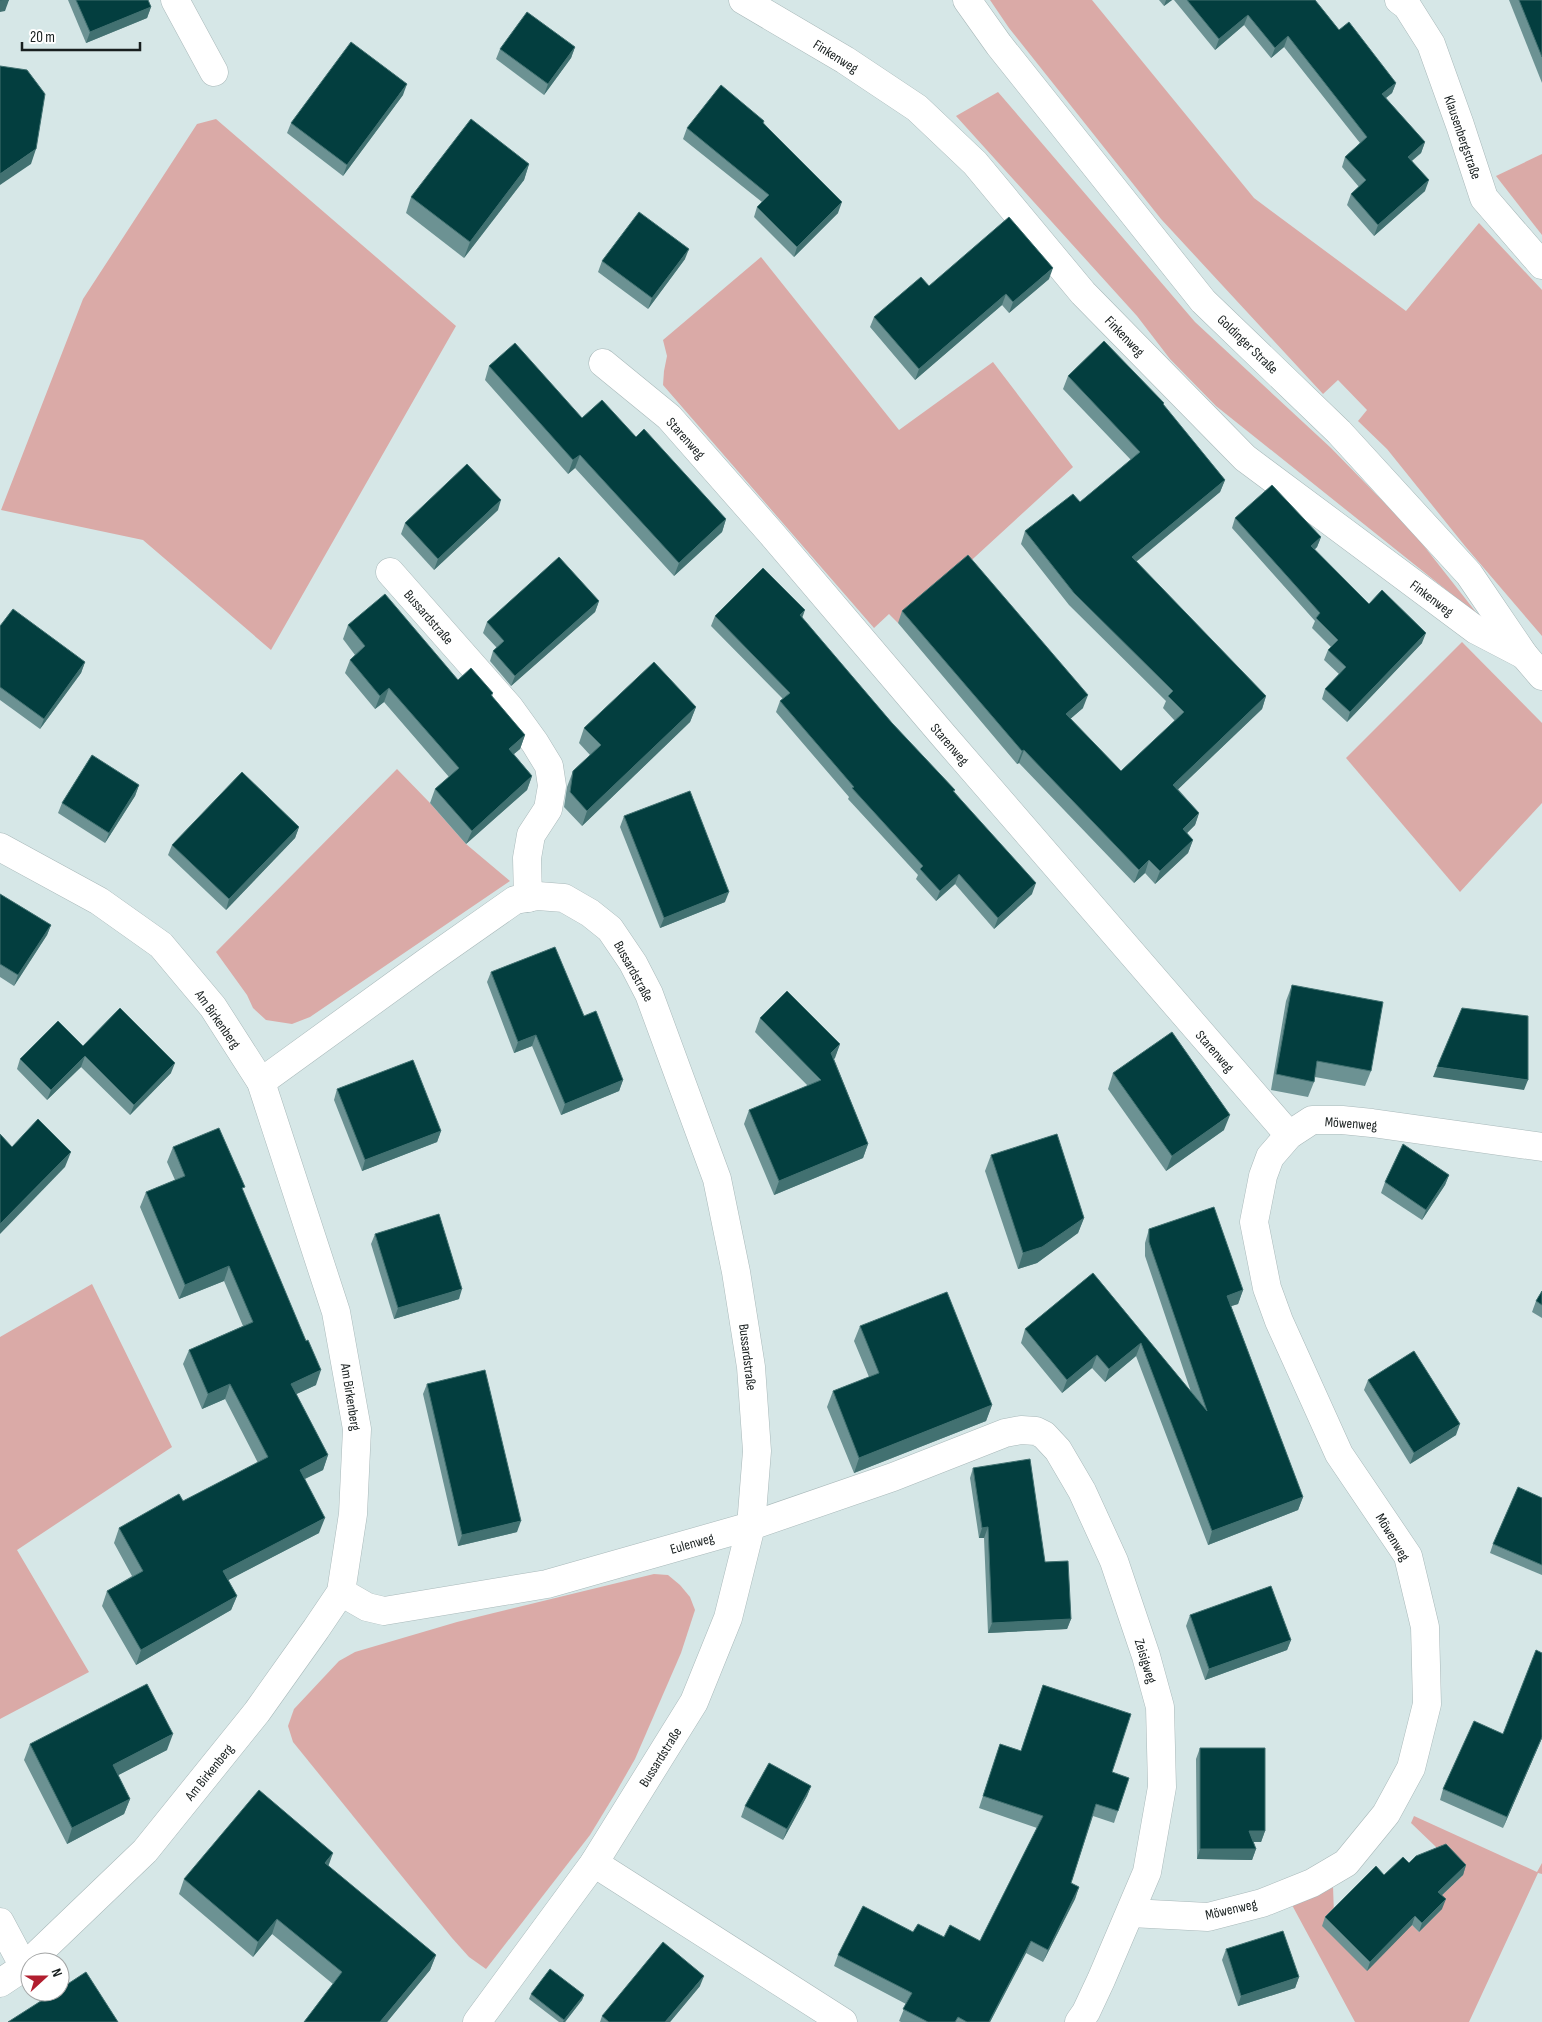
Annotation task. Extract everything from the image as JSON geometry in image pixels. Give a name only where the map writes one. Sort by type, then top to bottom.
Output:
[{"type":"street","points":[[175,0],[214,72]]},
{"type":"street","name":"Finkenweg","points":[[743,0],[845,60],[917,108],[975,163],[1083,293],[1244,458],[1476,630],[1524,655]]},
{"type":"street","name":"Goldinger Straße","points":[[967,0],[999,45],[1204,301],[1339,432],[1469,574],[1524,655],[1542,676]]},
{"type":"street","name":"Klausenbergstraße","points":[[1399,0],[1407,6],[1431,44],[1484,198],[1542,265]]},
{"type":"street","name":"Starenweg","points":[[602,363],[675,425],[771,533],[1288,1136]]},
{"type":"street","name":"Bussardstraße","points":[[390,572],[508,707],[535,743],[549,766],[552,786],[548,809],[531,836],[526,858],[528,898]]},
{"type":"street","name":"Am Birkenberg","points":[[0,846],[99,901],[161,945],[213,1007],[261,1082],[336,1312],[357,1429],[353,1514],[341,1592],[257,1712],[145,1851],[40,1952]]},
{"type":"street","name":"Bussardstraße","points":[[261,1082],[428,960],[515,900],[538,896],[564,898],[590,912],[610,929],[632,962],[649,994],[717,1179],[736,1272],[751,1367],[757,1451],[751,1526],[728,1618],[694,1702],[594,1863],[476,2022]]},
{"type":"street","name":"Möwenweg","points":[[1131,1913],[1208,1917],[1262,1903],[1312,1884],[1346,1863],[1386,1814],[1411,1768],[1427,1704],[1425,1627],[1408,1556],[1339,1454],[1279,1320],[1267,1288],[1254,1222],[1263,1176],[1270,1157],[1288,1136],[1312,1120],[1342,1120],[1542,1147]]},
{"type":"street","name":"Eulenweg","points":[[341,1592],[367,1607],[384,1611],[547,1584],[751,1526],[893,1477],[1006,1433],[1021,1430],[1036,1431]]},
{"type":"street","name":"Zeisigweg","points":[[1036,1431],[1044,1435],[1058,1450],[1082,1491],[1114,1561],[1146,1656],[1160,1708],[1162,1787],[1147,1872],[1131,1913]]},
{"type":"street","points":[[594,1863],[843,2022]]},
{"type":"street","points":[[1079,2022],[1090,2004],[1131,1913]]},
{"type":"street","points":[[0,1922],[20,1960]]},
{"type":"street","name":"Am Birkenberg","points":[[0,1983],[20,1970]]},
{"type":"shaded area","points":[[990,0],[1092,0],[1254,198],[1406,311],[1479,223],[1542,290],[1542,636],[1465,546],[1387,449],[1358,421],[1367,410],[1338,380],[1323,394],[1161,219],[1009,28]]},
{"type":"shaded area","points":[[998,92],[1195,322],[1331,448],[1413,532],[1479,616],[1216,406],[1170,359],[1137,316],[956,116]]},
{"type":"shaded area","points":[[216,119],[456,326],[271,650],[143,540],[1,510],[83,299],[197,124]]},
{"type":"shaded area","points":[[1542,154],[1542,235],[1496,176]]},
{"type":"shaded area","points":[[761,257],[899,430],[993,362],[1073,467],[963,568],[898,623],[889,614],[874,628],[663,385],[667,356],[663,340]]},
{"type":"shaded area","points":[[1462,642],[1542,723],[1542,803],[1460,892],[1346,758]]},
{"type":"shaded area","points":[[397,769],[466,844],[510,881],[310,1017],[292,1024],[266,1020],[253,1008],[247,995],[216,952]]},
{"type":"shaded area","points":[[92,1284],[172,1447],[17,1550],[89,1672],[0,1719],[0,1337]]},
{"type":"shaded area","points":[[654,1574],[668,1575],[680,1585],[690,1597],[695,1610],[681,1653],[635,1759],[590,1835],[486,1969],[469,1957],[452,1938],[293,1742],[288,1726],[294,1709],[339,1661],[355,1652],[457,1622]]},
{"type":"shaded area","points":[[1414,1816],[1537,1872],[1542,1863],[1542,1874],[1538,1873],[1469,2022],[1355,2022],[1292,1905],[1333,1886],[1334,1915],[1412,1925],[1419,1932],[1442,1909],[1435,1902],[1463,1875],[1411,1823]]},
{"type":"building","points":[[76,0],[148,0],[151,7],[90,32]]},
{"type":"building","points":[[1187,0],[1315,0],[1339,30],[1349,22],[1396,83],[1382,94],[1425,142],[1408,157],[1429,180],[1378,225],[1351,194],[1366,180],[1345,157],[1367,137],[1288,36],[1275,48],[1248,15],[1219,39]]},
{"type":"building","points":[[1519,0],[1542,0],[1542,57]]},
{"type":"building","points":[[527,12],[575,47],[548,84],[500,49]]},
{"type":"building","points":[[351,42],[407,84],[347,165],[291,123]]},
{"type":"building","points":[[0,66],[27,70],[45,94],[36,149],[0,174]]},
{"type":"building","points":[[721,85],[764,121],[763,123],[842,202],[797,247],[757,207],[769,195],[687,128]]},
{"type":"building","points":[[471,119],[529,164],[470,242],[411,197]]},
{"type":"building","points":[[639,212],[689,249],[652,298],[602,261]]},
{"type":"building","points":[[1009,217],[1053,268],[1013,302],[1006,294],[919,369],[874,317],[921,277],[929,286]]},
{"type":"building","points":[[1104,341],[1164,403],[1225,480],[1132,557],[1266,696],[1173,785],[1199,813],[1183,829],[1193,840],[1160,871],[1149,860],[1139,870],[1024,750],[1022,751],[902,611],[968,555],[1088,695],[1066,714],[1121,771],[1184,712],[1168,696],[1173,691],[1074,593],[1025,531],[1073,494],[1080,502],[1140,452],[1068,376]]},
{"type":"building","points":[[515,343],[582,418],[602,400],[636,437],[644,429],[726,519],[679,563],[580,455],[573,460],[489,366]]},
{"type":"building","points":[[467,464],[501,500],[438,559],[405,523]]},
{"type":"building","points":[[1272,485],[1321,537],[1311,546],[1369,604],[1382,590],[1426,633],[1350,712],[1325,689],[1346,667],[1328,650],[1338,640],[1316,618],[1320,613],[1235,518]]},
{"type":"building","points":[[559,557],[599,601],[515,676],[493,651],[504,641],[487,622]]},
{"type":"building","points":[[763,568],[805,610],[800,615],[892,723],[955,790],[953,791],[1036,883],[998,918],[959,874],[940,891],[920,869],[923,866],[852,788],[854,787],[780,701],[790,693],[715,616]]},
{"type":"building","points":[[385,594],[458,680],[471,668],[525,735],[509,749],[532,776],[472,831],[435,789],[459,768],[389,688],[380,696],[350,660],[365,646],[348,625]]},
{"type":"building","points":[[13,609],[85,662],[44,719],[0,687],[0,626]]},
{"type":"building","points":[[654,662],[696,707],[587,811],[570,792],[573,771],[601,745],[584,728]]},
{"type":"building","points":[[92,755],[139,785],[109,833],[62,803]]},
{"type":"building","points":[[242,772],[299,827],[229,899],[172,845]]},
{"type":"building","points":[[690,791],[729,892],[664,918],[624,816]]},
{"type":"building","points":[[0,894],[51,925],[18,975],[0,964]]},
{"type":"building","points":[[555,947],[584,1016],[596,1011],[623,1080],[565,1104],[536,1035],[518,1042],[491,972]]},
{"type":"building","points":[[1292,985],[1383,1002],[1371,1071],[1317,1061],[1314,1082],[1276,1074]]},
{"type":"building","points":[[787,991],[840,1044],[831,1053],[868,1144],[779,1181],[749,1110],[821,1080],[760,1018]]},
{"type":"building","points":[[120,1008],[175,1063],[134,1105],[85,1056],[51,1090],[20,1059],[58,1021],[83,1046]]},
{"type":"building","points":[[1462,1008],[1528,1016],[1528,1080],[1437,1067]]},
{"type":"building","points":[[1172,1032],[1230,1115],[1172,1156],[1113,1073]]},
{"type":"building","points":[[413,1060],[441,1131],[365,1160],[337,1089]]},
{"type":"building","points":[[38,1119],[71,1152],[0,1224],[0,1134],[12,1147]]},
{"type":"building","points":[[219,1128],[245,1187],[242,1188],[306,1341],[308,1340],[321,1370],[291,1384],[328,1455],[300,1470],[325,1518],[223,1571],[237,1596],[141,1650],[107,1591],[143,1571],[119,1528],[179,1494],[183,1501],[268,1457],[230,1384],[208,1394],[189,1350],[253,1322],[229,1266],[185,1285],[146,1192],[185,1176],[173,1147]]},
{"type":"building","points":[[1057,1134],[1084,1218],[1042,1247],[1023,1253],[991,1155]]},
{"type":"building","points":[[1403,1144],[1449,1175],[1426,1210],[1385,1182]]},
{"type":"building","points":[[1214,1207],[1243,1290],[1227,1296],[1303,1497],[1212,1531],[1141,1343],[1109,1369],[1097,1355],[1067,1380],[1025,1329],[1093,1273],[1207,1411],[1149,1242],[1149,1229]]},
{"type":"building","points":[[439,1214],[462,1289],[398,1308],[375,1234]]},
{"type":"building","points":[[1542,1291],[1542,1305],[1536,1301]]},
{"type":"building","points":[[947,1292],[992,1405],[859,1458],[833,1391],[879,1373],[860,1326]]},
{"type":"building","points":[[1414,1351],[1460,1424],[1414,1453],[1368,1380]]},
{"type":"building","points":[[485,1370],[521,1521],[462,1535],[427,1384]]},
{"type":"building","points":[[1030,1459],[1045,1562],[1068,1561],[1071,1619],[992,1623],[988,1527],[982,1528],[973,1468]]},
{"type":"building","points":[[1518,1487],[1542,1498],[1542,1565],[1493,1544]]},
{"type":"building","points":[[1271,1586],[1291,1640],[1209,1669],[1190,1615]]},
{"type":"building","points":[[1536,1650],[1542,1653],[1542,1737],[1507,1817],[1443,1789],[1474,1721],[1503,1734]]},
{"type":"building","points":[[147,1684],[173,1734],[113,1765],[130,1799],[72,1828],[30,1744]]},
{"type":"building","points":[[1043,1685],[1131,1714],[1112,1772],[1129,1778],[1118,1811],[1096,1804],[1071,1883],[1079,1887],[1048,1950],[1031,1941],[989,2022],[967,2022],[958,2017],[955,2022],[928,2022],[903,2009],[912,1993],[838,1955],[863,1906],[913,1932],[918,1924],[944,1937],[950,1925],[980,1941],[1043,1816],[983,1796],[1000,1744],[1021,1751]]},
{"type":"building","points":[[1200,1748],[1265,1748],[1265,1831],[1249,1831],[1256,1849],[1200,1849]]},
{"type":"building","points":[[769,1763],[811,1786],[787,1829],[745,1806]]},
{"type":"building","points":[[259,1790],[333,1853],[325,1863],[436,1955],[380,2022],[304,2022],[342,1972],[277,1919],[258,1942],[184,1879]]},
{"type":"building","points":[[1446,1844],[1466,1865],[1438,1892],[1446,1899],[1422,1923],[1415,1916],[1370,1962],[1325,1917],[1376,1866],[1384,1875],[1403,1857],[1409,1863],[1416,1856]]},
{"type":"building","points":[[1283,1931],[1299,1977],[1241,1996],[1226,1949]]},
{"type":"building","points":[[663,1942],[704,1976],[665,2022],[609,2022],[602,2016]]},
{"type":"building","points":[[550,1969],[584,1995],[564,2020],[531,1994]]},
{"type":"building","points":[[86,1972],[118,2022],[8,2022],[39,2002],[70,2002],[70,1982]]}]
